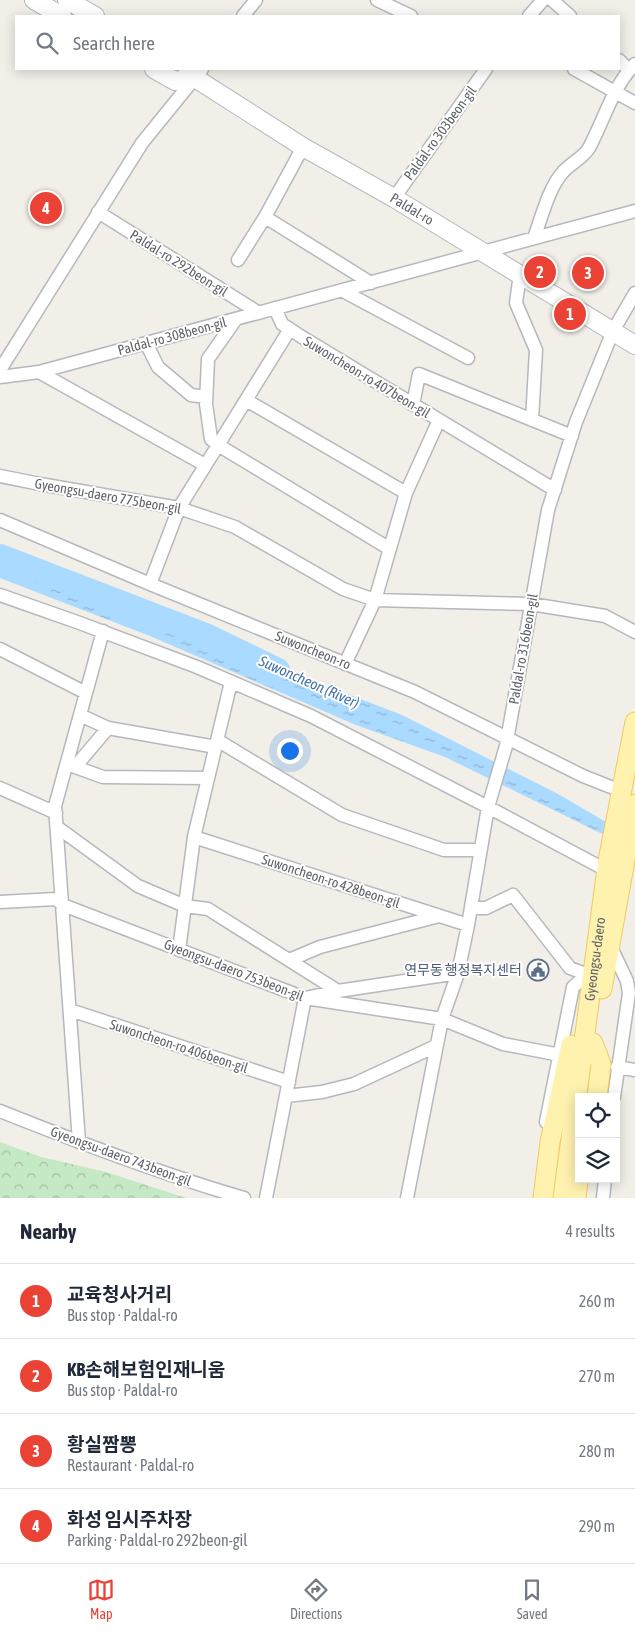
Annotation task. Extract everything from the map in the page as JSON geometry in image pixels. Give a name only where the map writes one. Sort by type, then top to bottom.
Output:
[{"type":"main road","points":[[34,0],[60,15]]},
{"type":"main road","points":[[67,0],[93,15]]},
{"type":"main road","points":[[156,70],[175,81],[195,72]]},
{"type":"main road","name":"Paldal-ro","points":[[195,72],[303,147],[394,198],[635,344]]},
{"type":"main road","name":"Gyeongsu-daero","points":[[563,1198],[602,951],[619,871],[635,722]]},
{"type":"main road","points":[[543,1198],[550,1142],[569,1057],[582,976],[584,969],[602,951]]},
{"type":"main road","name":"Gyeongsu-daero","points":[[587,1093],[602,951]]},
{"type":"main road","points":[[593,1043],[601,1064],[597,1093]]},
{"type":"main road","points":[[576,1198],[578,1183]]},
{"type":"main road","points":[[587,1198],[589,1183]]},
{"type":"street","points":[[244,15],[256,0]]},
{"type":"street","points":[[378,0],[409,15]]},
{"type":"street","points":[[530,15],[543,0]]},
{"type":"street","points":[[552,0],[569,15]]},
{"type":"street","points":[[534,238],[548,198],[562,173],[587,151],[601,126],[620,82],[632,67],[620,61]]},
{"type":"street","name":"Paldal-ro 303beon-gil","points":[[394,198],[485,70]]},
{"type":"street","points":[[576,70],[635,103]]},
{"type":"street","points":[[0,370],[142,143],[195,72]]},
{"type":"street","points":[[238,260],[265,217],[303,147]]},
{"type":"street","name":"Paldal-ro 308beon-gil","points":[[0,377],[38,372],[635,211]]},
{"type":"street","name":"Paldal-ro 292beon-gil","points":[[98,212],[259,313]]},
{"type":"street","points":[[265,217],[371,283]]},
{"type":"street","points":[[520,274],[516,303],[536,350],[532,420]]},
{"type":"street","points":[[343,291],[468,358]]},
{"type":"street","name":"Paldal-ro 316beon-gil","points":[[489,805],[507,742],[548,510],[572,436],[613,331],[635,293]]},
{"type":"street","points":[[275,308],[282,324],[290,329]]},
{"type":"street","points":[[236,319],[208,359],[206,397],[211,439],[390,549]]},
{"type":"street","name":"Suwoncheon-ro 407beon-gil","points":[[150,584],[179,508],[290,329],[439,420]]},
{"type":"street","points":[[146,343],[158,367],[192,394],[206,397]]},
{"type":"street","points":[[38,372],[205,465]]},
{"type":"street","points":[[413,404],[419,374],[572,436]]},
{"type":"street","points":[[246,400],[406,493]]},
{"type":"street","points":[[345,664],[375,600],[406,493],[439,420],[555,490]]},
{"type":"street","name":"Gyeongsu-daero 775beon-gil","points":[[0,476],[179,508],[235,527],[343,589],[375,600],[531,604],[605,616],[635,632]]},
{"type":"street","name":"Suwoncheon-ro","points":[[0,520],[150,584],[415,692],[507,742],[583,776],[627,802]]},
{"type":"street","points":[[0,595],[103,631],[197,667],[311,716],[619,871]]},
{"type":"street","points":[[79,1142],[56,806],[71,766],[80,715],[103,631]]},
{"type":"street","points":[[0,649],[86,693]]},
{"type":"street","points":[[179,950],[194,837],[231,682]]},
{"type":"street","points":[[80,715],[108,728],[216,744],[342,816],[444,850],[480,850]]},
{"type":"street","points":[[71,766],[108,728]]},
{"type":"street","points":[[71,766],[103,777],[208,778]]},
{"type":"street","points":[[0,788],[56,813]]},
{"type":"street","points":[[407,1198],[442,1019],[458,973],[472,908],[480,850],[489,805]]},
{"type":"street","points":[[57,827],[138,886],[185,906],[208,909],[338,991]]},
{"type":"street","name":"Suwoncheon-ro 428beon-gil","points":[[194,837],[468,925]]},
{"type":"street","points":[[472,908],[486,908],[514,895],[570,968],[582,976],[573,987],[550,1097],[542,1147],[537,1198]]},
{"type":"street","name":"Gyeongsu-daero 753beon-gil","points":[[0,902],[56,899],[62,905],[305,998],[442,1019],[503,1044],[560,1055]]},
{"type":"street","points":[[289,960],[320,946],[439,916]]},
{"type":"street","points":[[602,951],[627,981],[628,993],[615,1093]]},
{"type":"street","points":[[266,1198],[305,998],[338,991],[458,973]]},
{"type":"street","name":"Suwoncheon-ro 406beon-gil","points":[[70,1010],[289,1082]]},
{"type":"street","points":[[286,1096],[322,1092],[354,1084],[436,1046]]},
{"type":"street","points":[[618,1066],[635,1070]]},
{"type":"street","name":"Gyeongsu-daero 743beon-gil","points":[[0,1112],[215,1190],[244,1198]]},
{"type":"street","points":[[603,1198],[605,1183]]},
{"type":"green space","points":[[0,1142],[41,1157],[106,1172],[186,1198],[0,1198]]},
{"type":"water","points":[[0,560],[402,715],[558,794],[635,839],[635,850],[445,757],[356,725],[150,636],[0,578]]},
{"type":"waterway","name":"Suwoncheon (River)","points":[[0,556],[208,636],[278,670]]},
{"type":"place","name":"화성 임시주차장","points":[[46,208]]},
{"type":"place","name":"KB손해보험인재니움","points":[[540,272]]},
{"type":"place","name":"황실짬뽕","points":[[588,273]]},
{"type":"place","name":"교육청사거리","points":[[570,314]]},
{"type":"place","name":"연무동 행정복지센터","points":[[538,970]]}]
